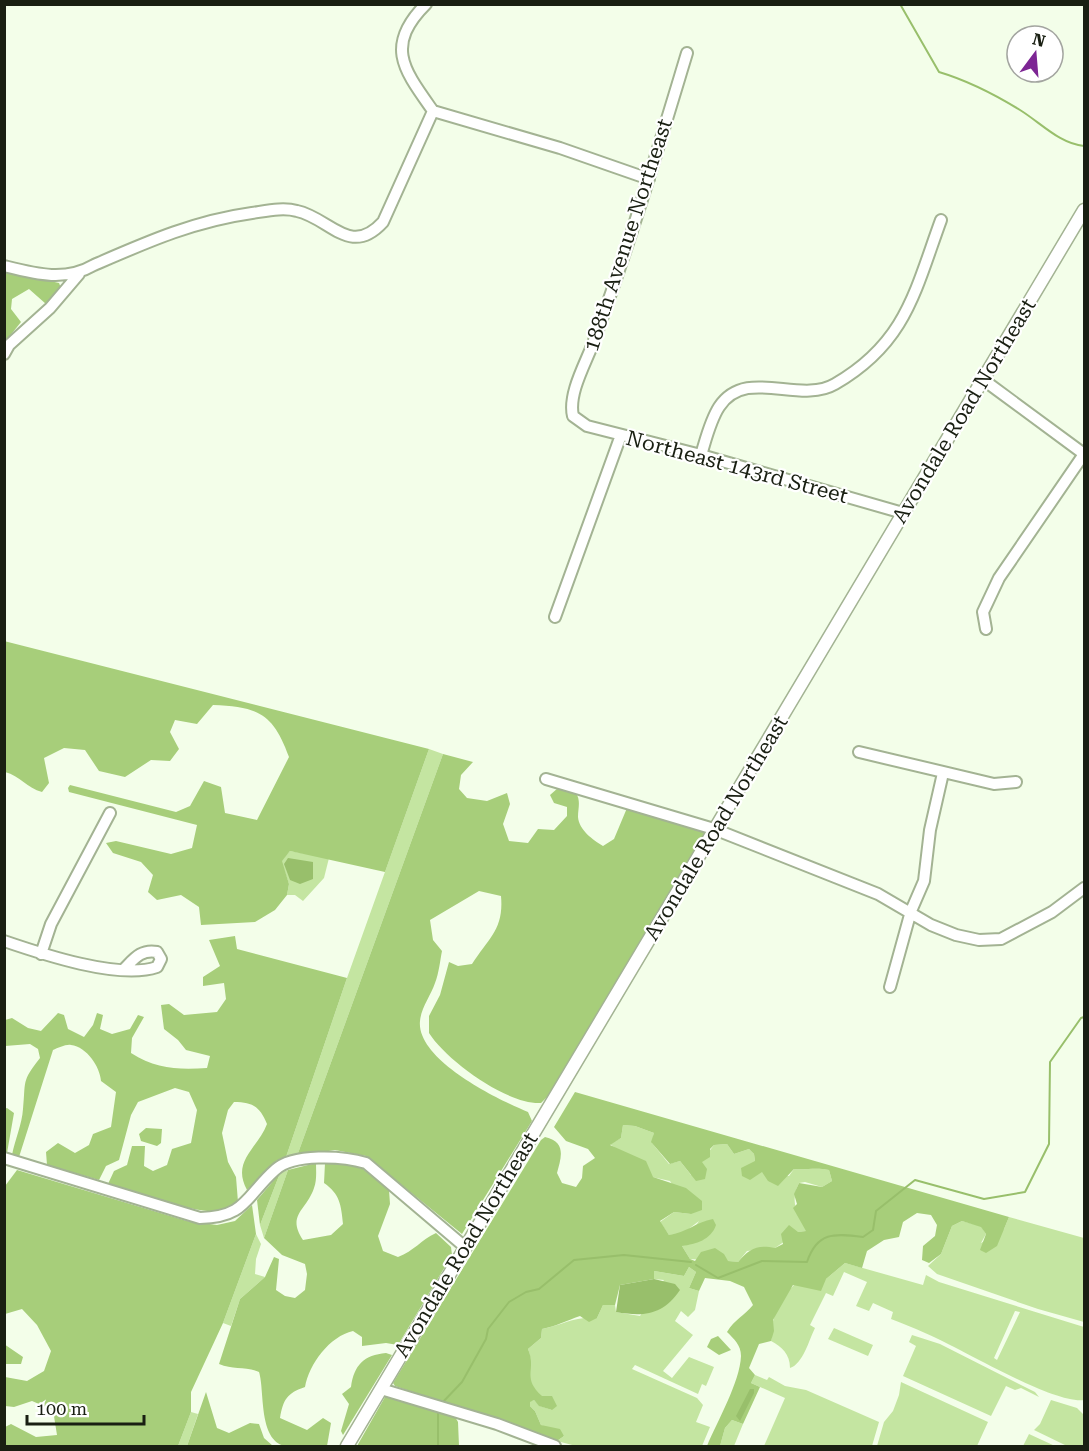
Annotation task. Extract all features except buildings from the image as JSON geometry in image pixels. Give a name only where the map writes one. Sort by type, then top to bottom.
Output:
[{"type":"main road","name":"Avondale Road Northeast","points":[[347,1446],[903,513],[985,381],[1084,210]]},
{"type":"street","points":[[426,4],[404,32],[400,44],[401,58],[406,71],[433,111],[549,144],[649,179]]},
{"type":"street","name":"188th Avenue Northeast","points":[[573,416],[572,410],[577,387],[616,283],[687,53]]},
{"type":"street","points":[[4,266],[51,276],[79,274],[174,231],[217,218],[276,210],[296,210],[351,236],[363,236],[375,231],[383,222],[433,111]]},
{"type":"street","points":[[701,455],[719,407],[741,390],[759,386],[802,392],[815,391],[833,385],[874,357],[906,316],[941,220]]},
{"type":"street","points":[[4,354],[9,345],[50,308],[79,274]]},
{"type":"street","points":[[985,381],[1084,454],[999,578],[983,612],[986,629]]},
{"type":"street","name":"Northeast 143rd Street","points":[[573,416],[587,426],[701,455],[903,513]]},
{"type":"street","points":[[555,617],[621,435]]},
{"type":"street","points":[[859,752],[994,784],[1016,782]]},
{"type":"street","points":[[890,987],[911,911],[927,867],[930,830],[943,773]]},
{"type":"street","points":[[546,778],[714,829],[878,894],[939,928],[979,940],[1001,939],[1052,912],[1084,888]]},
{"type":"street","points":[[41,954],[51,924],[110,813]]},
{"type":"street","points":[[4,940],[41,954],[95,966],[124,969]]},
{"type":"street","points":[[4,1158],[200,1218],[231,1214],[276,1168],[311,1159],[352,1159],[366,1163],[465,1247]]},
{"type":"street","points":[[381,1389],[497,1424],[555,1446]]},
{"type":"shaded area","points":[[5,271],[59,283],[61,288],[46,304],[29,289],[12,299],[11,309],[21,322],[5,342]]},
{"type":"shaded area","points":[[4,641],[429,749],[385,872],[290,851],[282,861],[289,884],[287,895],[275,910],[255,922],[201,925],[199,907],[181,895],[157,900],[148,892],[153,875],[141,862],[113,853],[106,843],[116,841],[171,854],[192,848],[197,825],[69,792],[70,785],[176,812],[190,806],[204,781],[221,787],[225,813],[257,820],[289,757],[277,731],[262,715],[253,711],[213,705],[197,724],[175,720],[170,732],[179,749],[170,761],[151,760],[125,777],[99,771],[85,750],[64,748],[44,758],[49,783],[42,792],[5,772]]},
{"type":"shaded area","points":[[429,749],[443,754],[297,1156],[286,1157],[347,978]]},
{"type":"shaded area","points":[[443,754],[473,762],[461,775],[459,789],[467,798],[487,801],[507,793],[510,804],[503,824],[509,841],[528,843],[538,829],[554,830],[567,816],[567,807],[554,803],[550,795],[558,788],[576,793],[581,826],[591,838],[603,846],[614,839],[627,808],[703,830],[705,836],[548,1096],[541,1103],[527,1102],[512,1097],[479,1079],[449,1056],[429,1033],[429,1016],[440,995],[449,962],[458,966],[472,964],[498,925],[501,896],[479,891],[430,920],[433,940],[442,951],[436,979],[421,1016],[422,1036],[431,1050],[445,1064],[480,1088],[528,1112],[532,1121],[462,1234],[366,1156],[335,1150],[297,1156]]},
{"type":"shaded area","points":[[290,851],[329,858],[324,878],[303,901],[295,895],[287,895],[289,884],[281,861]]},
{"type":"shaded area","points":[[288,858],[313,862],[313,879],[300,884],[290,880],[284,864]]},
{"type":"shaded area","points":[[235,936],[237,949],[347,978],[286,1157],[276,1161],[247,1190],[242,1171],[244,1163],[267,1124],[262,1113],[251,1104],[234,1102],[228,1110],[222,1133],[228,1162],[236,1177],[238,1202],[231,1208],[216,1211],[185,1207],[108,1184],[114,1171],[127,1165],[132,1146],[145,1146],[144,1166],[153,1171],[167,1165],[172,1149],[191,1143],[197,1110],[189,1092],[175,1088],[138,1102],[131,1115],[119,1160],[106,1166],[99,1180],[47,1165],[46,1152],[58,1143],[75,1153],[89,1145],[93,1134],[111,1127],[116,1092],[101,1081],[92,1058],[77,1047],[69,1045],[53,1050],[19,1157],[12,1155],[20,1126],[26,1082],[40,1058],[38,1049],[30,1044],[5,1046],[5,1020],[12,1018],[28,1028],[41,1031],[58,1013],[64,1015],[68,1029],[84,1037],[93,1025],[97,1013],[103,1015],[100,1029],[112,1034],[130,1029],[138,1015],[144,1017],[132,1038],[131,1053],[149,1062],[168,1067],[207,1068],[210,1056],[186,1050],[164,1029],[161,1005],[169,1004],[184,1015],[217,1012],[226,999],[224,983],[203,986],[203,977],[220,966],[209,940]]},
{"type":"shaded area","points":[[575,1092],[1009,1217],[997,1246],[986,1253],[980,1250],[986,1234],[981,1227],[962,1221],[952,1226],[941,1254],[929,1263],[922,1260],[923,1246],[935,1236],[937,1225],[931,1215],[917,1213],[903,1222],[899,1237],[884,1240],[867,1251],[862,1268],[845,1263],[826,1279],[821,1291],[793,1285],[773,1320],[774,1331],[771,1341],[759,1344],[749,1368],[755,1375],[751,1383],[760,1387],[743,1424],[732,1420],[725,1428],[720,1446],[707,1446],[737,1378],[740,1366],[740,1349],[737,1342],[727,1332],[753,1305],[744,1287],[730,1281],[705,1278],[699,1291],[689,1288],[696,1272],[689,1267],[684,1276],[654,1271],[654,1279],[620,1285],[615,1305],[603,1305],[597,1318],[589,1322],[580,1316],[542,1329],[541,1338],[528,1349],[532,1384],[542,1396],[552,1396],[557,1406],[552,1410],[539,1406],[534,1400],[530,1402],[530,1406],[535,1411],[541,1425],[560,1429],[564,1436],[557,1441],[395,1386],[393,1383],[541,1140],[545,1137],[552,1139],[560,1147],[561,1156],[557,1173],[562,1183],[576,1187],[582,1178],[583,1166],[595,1158],[588,1149],[566,1141],[554,1127]],"holes":[[[623,1125],[635,1126],[654,1133],[651,1142],[670,1164],[680,1161],[696,1181],[705,1179],[707,1169],[702,1162],[710,1157],[710,1149],[714,1145],[727,1144],[734,1154],[749,1149],[754,1154],[755,1161],[741,1168],[742,1176],[750,1180],[762,1172],[768,1181],[778,1186],[794,1169],[816,1169],[829,1170],[832,1181],[822,1187],[799,1183],[794,1194],[797,1204],[793,1208],[806,1231],[798,1232],[789,1225],[781,1234],[783,1244],[775,1248],[754,1249],[738,1262],[728,1261],[724,1254],[715,1248],[701,1252],[695,1261],[690,1259],[682,1246],[707,1238],[716,1225],[713,1219],[669,1235],[660,1221],[674,1212],[691,1214],[702,1210],[702,1201],[686,1188],[653,1177],[646,1161],[610,1145],[621,1138]]]},
{"type":"shaded area","points":[[7,1108],[14,1113],[7,1153],[5,1152],[4,1109]]},
{"type":"shaded area","points":[[623,1125],[635,1126],[654,1133],[652,1143],[669,1164],[680,1161],[691,1175],[714,1145],[727,1144],[734,1154],[749,1149],[754,1154],[755,1161],[762,1172],[789,1176],[794,1169],[825,1169],[829,1170],[832,1181],[822,1187],[805,1182],[799,1183],[795,1202],[798,1214],[807,1231],[798,1232],[775,1248],[747,1251],[738,1262],[690,1259],[682,1246],[699,1221],[682,1234],[669,1235],[660,1222],[674,1212],[691,1214],[670,1181],[652,1177],[610,1144],[621,1138]]},
{"type":"shaded area","points":[[146,1128],[162,1129],[161,1143],[157,1146],[141,1141],[139,1134]]},
{"type":"shaded area","points":[[341,1162],[363,1169],[389,1190],[390,1204],[378,1236],[383,1251],[398,1257],[436,1233],[451,1247],[452,1255],[398,1345],[386,1343],[362,1346],[362,1337],[353,1331],[336,1339],[322,1352],[311,1369],[305,1387],[287,1398],[280,1418],[307,1430],[323,1418],[331,1423],[327,1446],[285,1446],[276,1442],[266,1425],[259,1372],[219,1364],[240,1299],[265,1277],[274,1257],[279,1259],[276,1290],[285,1296],[295,1298],[305,1290],[307,1274],[305,1264],[282,1255],[264,1238],[288,1170],[316,1163],[314,1188],[297,1218],[298,1231],[303,1240],[331,1235],[343,1224],[339,1200],[324,1183],[325,1163]]},
{"type":"shaded area","points":[[17,1170],[187,1221],[217,1225],[235,1221],[252,1205],[256,1234],[223,1323],[191,1392],[191,1412],[178,1446],[5,1446],[5,1427],[11,1424],[36,1437],[57,1435],[53,1410],[32,1401],[14,1407],[5,1406],[5,1377],[27,1381],[44,1371],[51,1351],[37,1325],[22,1309],[5,1314],[5,1186]]},
{"type":"shaded area","points":[[288,1170],[264,1238],[260,1225],[280,1173]]},
{"type":"shaded area","points":[[280,1173],[260,1225],[257,1200]]},
{"type":"shaded area","points":[[1009,1217],[1084,1238],[1084,1322],[1038,1309],[937,1274],[928,1266],[941,1254],[952,1226],[962,1221],[981,1226],[986,1234],[981,1243],[1004,1229]]},
{"type":"shaded area","points":[[256,1234],[261,1244],[256,1259],[255,1274],[265,1277],[240,1299],[231,1326],[223,1323]]},
{"type":"shaded area","points":[[845,1263],[923,1285],[926,1275],[939,1282],[1084,1327],[1084,1400],[1069,1399],[1029,1385],[941,1340],[891,1319],[893,1312],[873,1303],[869,1311],[856,1306],[867,1282],[844,1272],[833,1296],[826,1293],[810,1325],[815,1328],[805,1351],[799,1362],[790,1368],[785,1352],[771,1341],[777,1309],[794,1285],[826,1279]],"holes":[[[1015,1311],[1020,1312],[997,1360],[994,1358]]]},
{"type":"shaded area","points":[[689,1267],[696,1272],[689,1288],[699,1291],[695,1310],[688,1317],[681,1311],[675,1321],[693,1335],[663,1371],[672,1378],[689,1357],[714,1367],[706,1386],[702,1384],[698,1394],[635,1365],[632,1369],[697,1398],[703,1405],[696,1422],[710,1427],[702,1446],[576,1446],[557,1441],[564,1436],[541,1425],[535,1411],[530,1406],[530,1401],[534,1400],[540,1406],[552,1410],[534,1391],[529,1378],[528,1349],[541,1338],[542,1329],[575,1320],[597,1318],[603,1305],[615,1305],[616,1312],[640,1316],[664,1280],[654,1279],[654,1271],[684,1276]]},
{"type":"shaded area","points":[[654,1279],[675,1284],[680,1290],[667,1305],[652,1312],[635,1314],[616,1312],[620,1285]]},
{"type":"shaded area","points":[[834,1328],[873,1345],[868,1356],[828,1339]]},
{"type":"shaded area","points":[[912,1335],[940,1344],[1035,1392],[1039,1397],[1021,1388],[1015,1390],[1006,1386],[991,1416],[903,1376],[916,1346],[909,1342]]},
{"type":"shaded area","points":[[718,1336],[731,1350],[719,1355],[707,1347],[711,1339]]},
{"type":"shaded area","points":[[4,1344],[23,1357],[21,1364],[5,1364]]},
{"type":"shaded area","points":[[386,1353],[392,1355],[343,1435],[341,1431],[349,1404],[342,1394],[351,1387],[352,1379],[361,1362],[372,1356]]},
{"type":"shaded area","points":[[755,1375],[767,1380],[769,1377],[785,1386],[806,1390],[879,1422],[872,1446],[764,1446],[785,1398],[751,1383]]},
{"type":"shaded area","points":[[901,1382],[988,1422],[977,1446],[877,1446],[884,1422],[893,1411],[899,1395]]},
{"type":"shaded area","points":[[750,1389],[754,1389],[754,1393],[740,1421],[736,1416]]},
{"type":"shaded area","points":[[206,1392],[217,1428],[229,1433],[250,1423],[259,1424],[264,1438],[273,1446],[187,1446]]},
{"type":"shaded area","points":[[390,1395],[454,1415],[458,1422],[459,1446],[357,1446],[385,1397]]},
{"type":"shaded area","points":[[1051,1400],[1077,1408],[1084,1415],[1084,1446],[1067,1446],[1034,1430],[1040,1424]]},
{"type":"shaded area","points":[[191,1412],[198,1414],[187,1446],[178,1446]]},
{"type":"shaded area","points":[[732,1420],[743,1424],[734,1446],[720,1446],[725,1428]]},
{"type":"shaded area","points":[[1029,1434],[1055,1446],[1023,1446]]},
{"type":"waterway","points":[[900,4],[939,72],[991,93],[1059,137],[1084,146]]},
{"type":"waterway","points":[[696,1265],[718,1278],[762,1261],[807,1262],[811,1252],[821,1240],[835,1235],[863,1237],[873,1230],[876,1211],[915,1180],[984,1199],[1025,1192],[1049,1144],[1050,1062],[1084,1017]]},
{"type":"waterway","points":[[441,1404],[462,1382],[486,1339],[488,1329],[509,1302],[526,1292],[539,1289],[574,1260],[624,1255],[691,1262]]},
{"type":"waterway","points":[[438,1409],[438,1446]]}]
